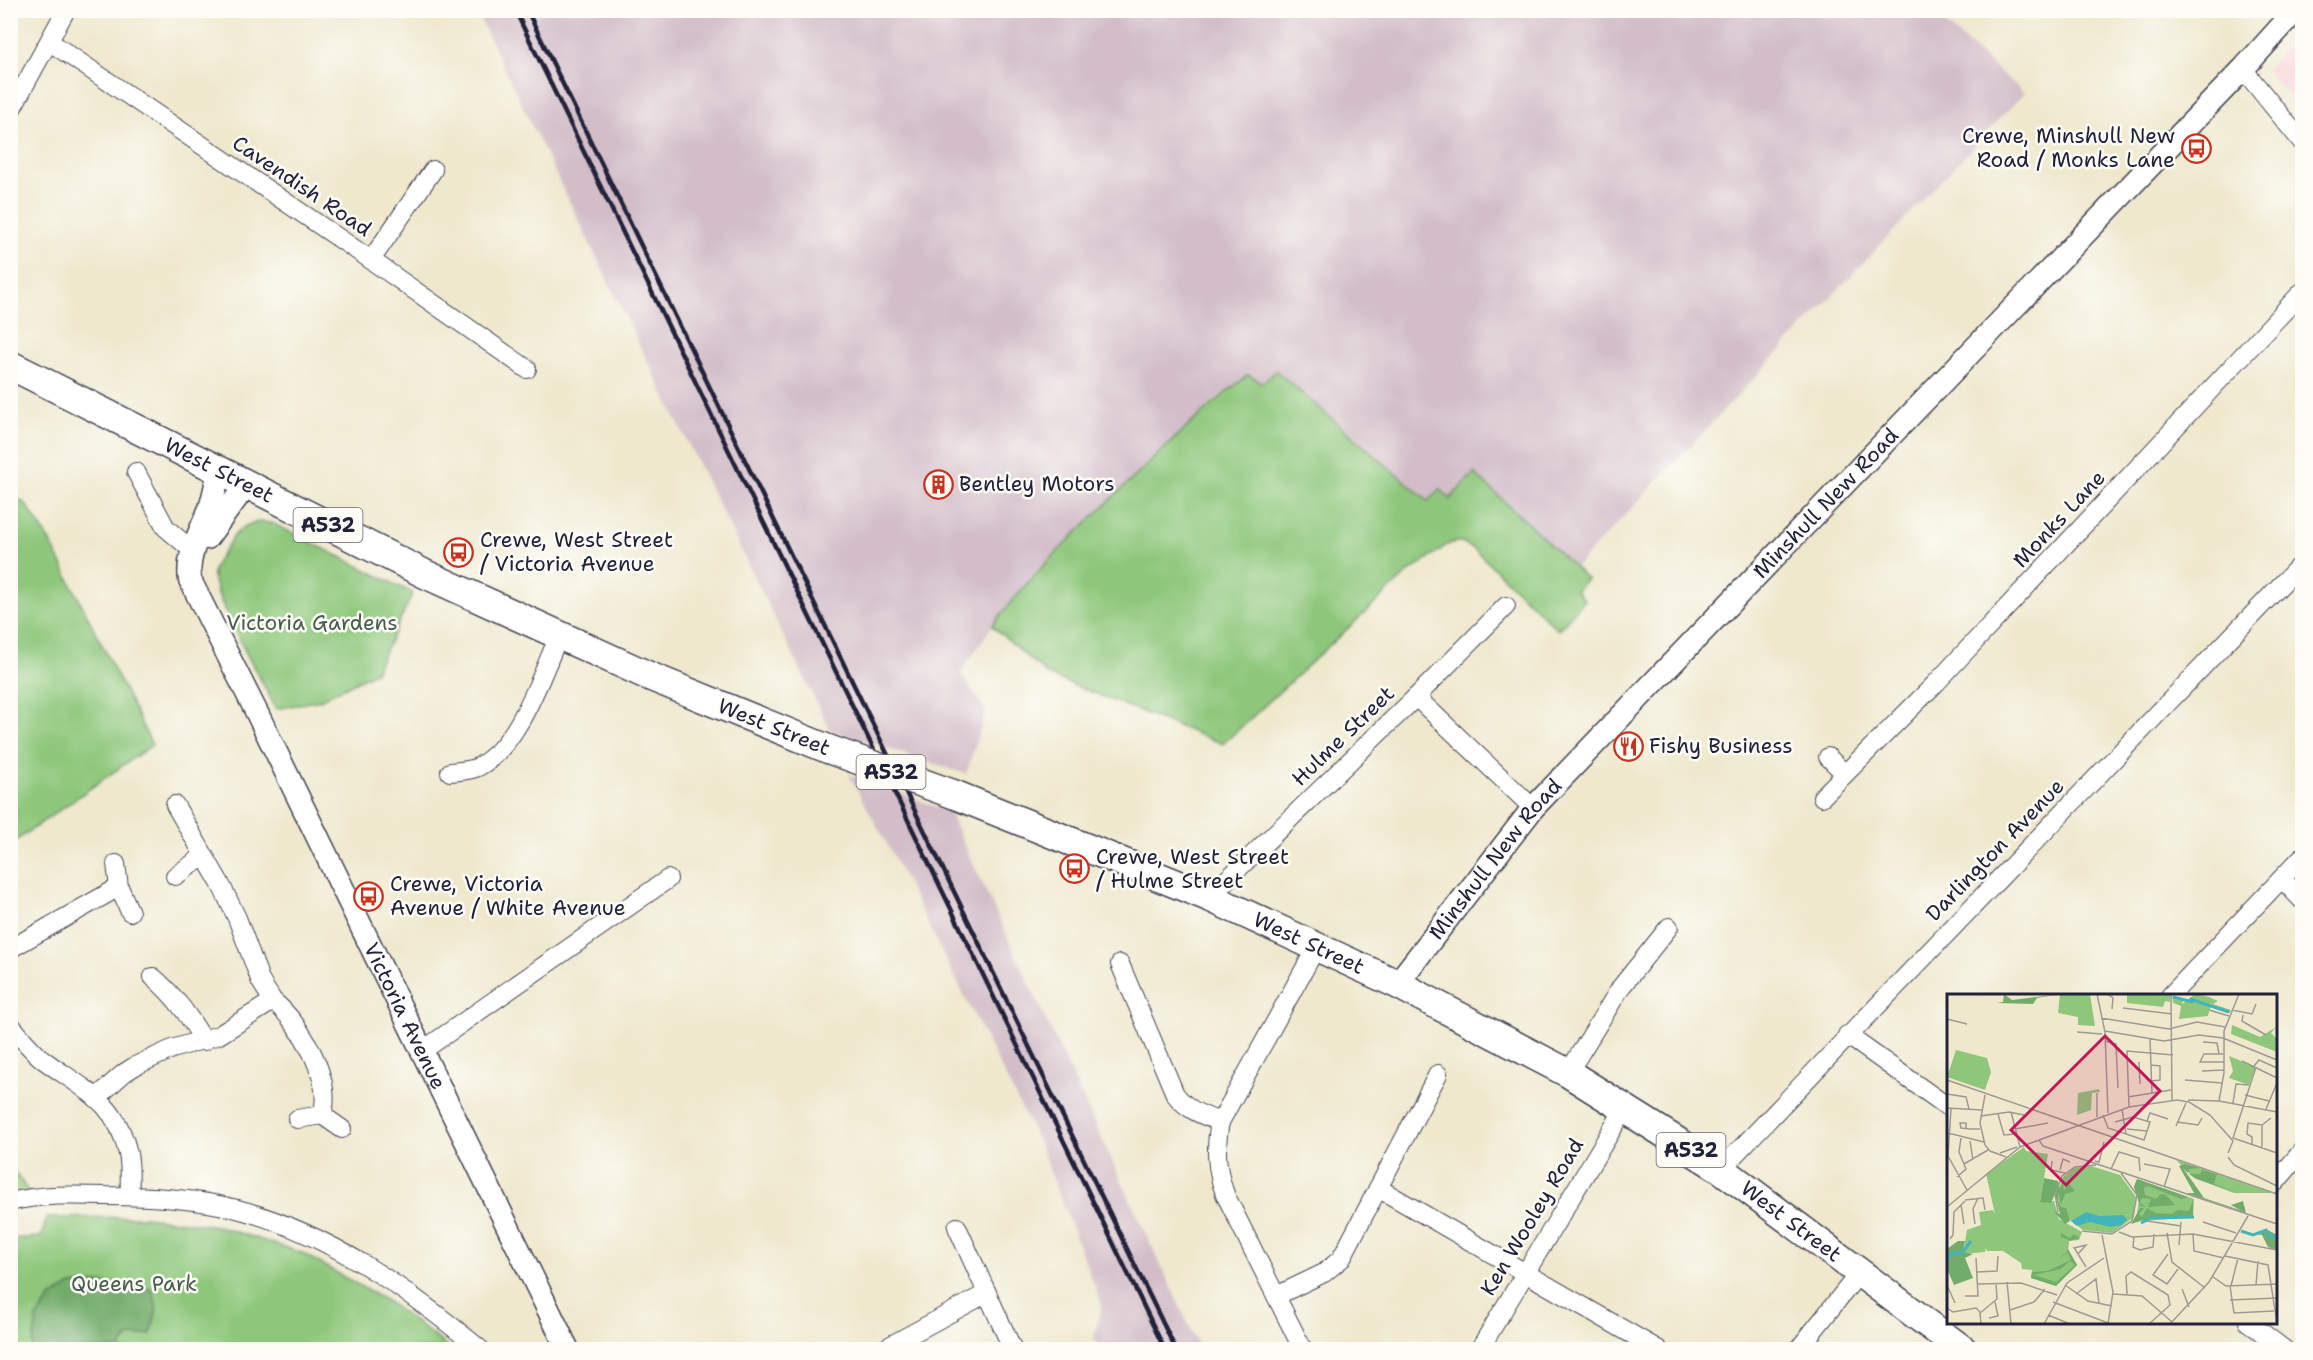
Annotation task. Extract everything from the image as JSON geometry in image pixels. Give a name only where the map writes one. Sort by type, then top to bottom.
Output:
[{"type":"main road","name":"West Street","points":[[10,365],[425,574],[559,636],[649,676],[828,749],[953,794],[1209,897],[1397,984],[1568,1072],[1721,1169],[1963,1350]]},
{"type":"street","points":[[11,109],[66,10]]},
{"type":"street","name":"Minshull New Road","points":[[2271,37],[2284,10]]},
{"type":"street","name":"Minshull New Road","points":[[1397,984],[1533,808],[2243,69],[2296,10]]},
{"type":"street","name":"Cavendish Road","points":[[50,42],[527,369]]},
{"type":"street","points":[[2243,69],[2302,142]]},
{"type":"street","points":[[371,260],[433,170]]},
{"type":"street","name":"Monks Lane","points":[[1822,797],[1936,683],[2302,291]]},
{"type":"street","name":"Victoria Avenue","points":[[219,471],[210,507],[199,531],[189,570],[196,593],[258,714],[568,1350]]},
{"type":"street","points":[[136,472],[166,528],[195,548],[208,537],[247,484]]},
{"type":"street","name":"Darlington Avenue","points":[[1721,1169],[2302,563]]},
{"type":"street","name":"Hulme Street","points":[[1209,897],[1416,697],[1506,606]]},
{"type":"street","points":[[450,772],[479,766],[507,739],[526,710],[559,636]]},
{"type":"street","points":[[1416,697],[1533,808]]},
{"type":"street","points":[[1828,757],[1845,774]]},
{"type":"street","points":[[175,805],[224,891],[237,918],[261,982],[273,1001],[292,1020],[313,1058],[323,1086],[326,1104],[322,1115]]},
{"type":"street","points":[[175,876],[204,856]]},
{"type":"street","points":[[2172,994],[2302,857]]},
{"type":"street","points":[[116,864],[119,887],[130,912]]},
{"type":"street","points":[[422,1051],[668,879]]},
{"type":"street","points":[[2282,879],[2302,900]]},
{"type":"street","points":[[10,949],[119,887]]},
{"type":"street","points":[[1568,1072],[1620,987],[1669,927]]},
{"type":"street","points":[[1304,1350],[1225,1194],[1218,1175],[1216,1142],[1220,1122],[1316,948]]},
{"type":"street","points":[[1120,963],[1175,1094],[1191,1110],[1220,1122]]},
{"type":"street","points":[[153,977],[172,993],[188,1013],[204,1041]]},
{"type":"street","points":[[96,1098],[135,1066],[172,1049],[204,1041],[235,1027],[273,1001]]},
{"type":"street","points":[[10,1024],[43,1060],[78,1082],[113,1117],[128,1155],[130,1196]]},
{"type":"street","points":[[1847,1035],[1947,1106]]},
{"type":"street","points":[[1276,1296],[1324,1273],[1341,1259],[1438,1074]]},
{"type":"street","name":"Ken Wooley Road","points":[[1479,1350],[1625,1108]]},
{"type":"street","points":[[297,1119],[322,1115],[342,1129]]},
{"type":"street","points":[[2277,1181],[2302,1151]]},
{"type":"street","points":[[1378,1188],[1659,1350]]},
{"type":"street","points":[[10,1202],[58,1196],[130,1196],[198,1201],[238,1209],[283,1224],[377,1272],[451,1324],[481,1350]]},
{"type":"street","points":[[957,1227],[1013,1350]]},
{"type":"street","points":[[1798,1350],[1860,1272]]},
{"type":"street","points":[[890,1347],[987,1293]]},
{"type":"street","points":[[2249,1324],[2285,1350]]},
{"type":"shaded area","name":"Bentley Motors","points":[[476,11],[1947,11],[1941,20],[2024,93],[1575,568],[1475,474],[1450,499],[1428,502],[1276,372],[1263,383],[1247,375],[1215,400],[1052,555],[992,626],[961,673],[986,711],[966,774],[830,730]]},
{"type":"shaded area","points":[[2302,29],[2302,86],[2288,96],[2266,70]]},
{"type":"shaded area","points":[[849,775],[949,812],[1200,1349],[1099,1349],[1094,1337],[1102,1305],[1039,1143],[887,844]]},
{"type":"green space","points":[[1276,371],[1428,501],[1440,489],[1450,499],[1474,473],[1587,579],[1576,591],[1585,600],[1558,630],[1474,549],[1462,542],[1454,542],[1409,572],[1223,744],[1048,675],[992,626],[1056,553],[1200,415],[1248,375],[1263,383]]},
{"type":"green space","points":[[11,495],[26,504],[52,545],[152,745],[11,844]]},
{"type":"green space","name":"Victoria Gardens","points":[[272,523],[413,593],[375,672],[320,700],[276,709],[228,617],[214,582],[213,571],[238,531],[250,524]]},
{"type":"green space","points":[[11,1167],[33,1198],[11,1201]]},
{"type":"green space","name":"Queens Park","points":[[145,1217],[217,1226],[300,1252],[388,1302],[451,1349],[11,1350],[11,1239],[41,1237],[47,1218]]},
{"type":"green space","points":[[100,1283],[152,1289],[157,1308],[151,1334],[128,1337],[120,1349],[32,1349],[37,1317],[50,1298],[71,1285]]},
{"type":"railway","points":[[515,10],[1165,1350]]},
{"type":"railway","points":[[527,10],[1176,1350]]},
{"type":"place","name":"Crewe, Minshull New Road / Monks Lane","points":[[2196,148]]},
{"type":"place","name":"Bentley Motors","points":[[938,484]]},
{"type":"place","name":"Crewe, West Street / Victoria Avenue","points":[[459,552]]},
{"type":"place","name":"Fishy Business","points":[[1628,746]]},
{"type":"place","name":"Crewe, West Street / Hulme Street","points":[[1075,869]]},
{"type":"place","name":"Crewe, Victoria Avenue / White Avenue","points":[[369,896]]}]
